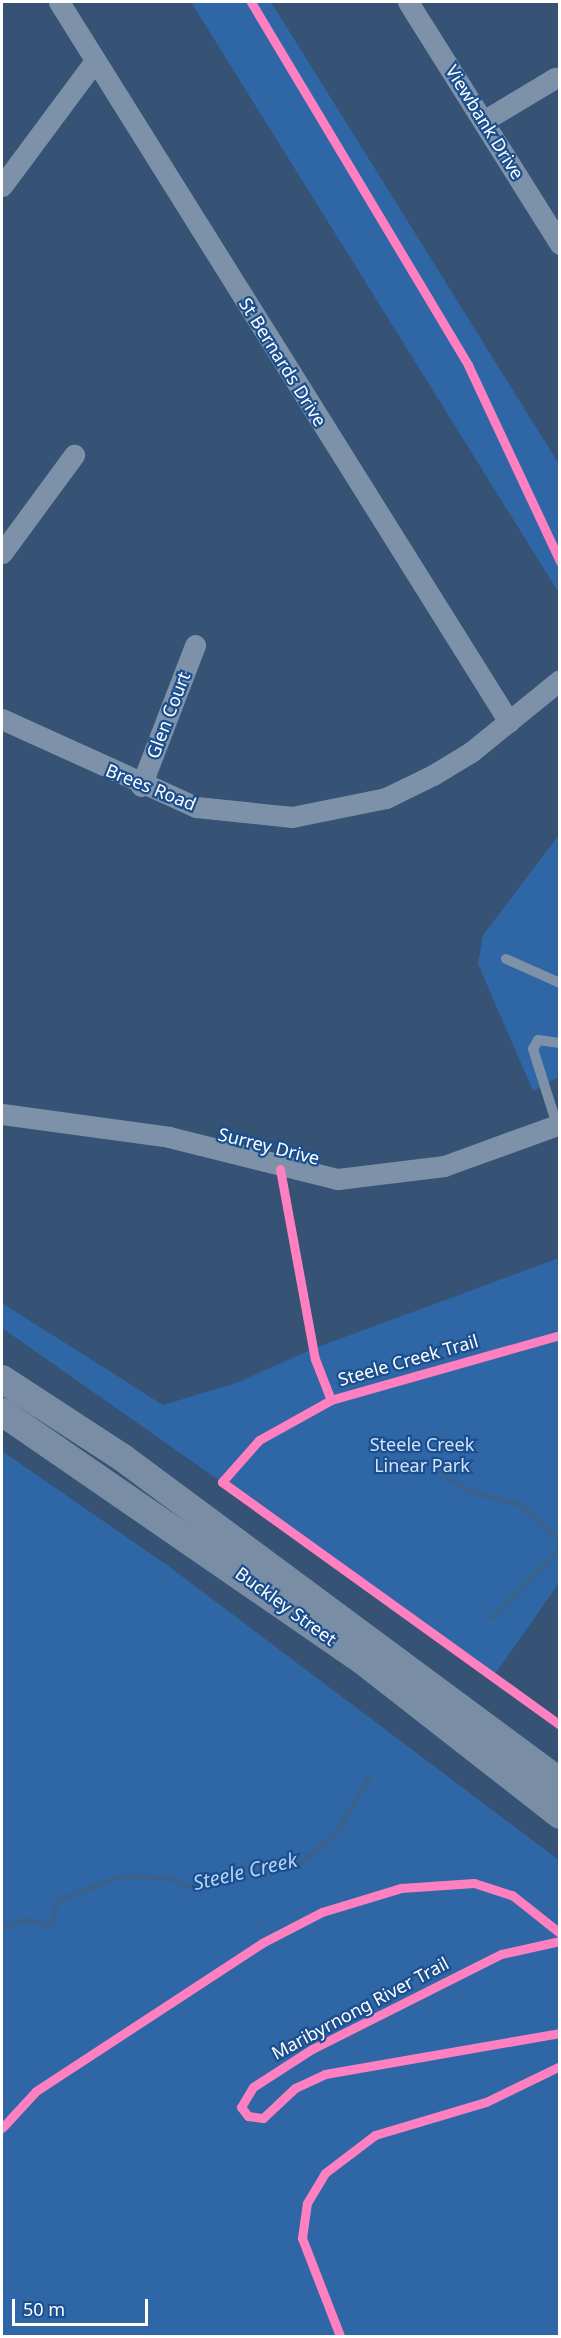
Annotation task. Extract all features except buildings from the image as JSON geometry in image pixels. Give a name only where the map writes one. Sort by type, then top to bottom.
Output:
[{"type":"main road","name":"Buckley Street","points":[[2,1379],[123,1458],[560,1782]]},
{"type":"main road","name":"Buckley Street","points":[[2,1412],[354,1654],[560,1815]]},
{"type":"street","name":"St Bernards Drive","points":[[59,2],[94,62],[509,722]]},
{"type":"street","name":"Viewbank Drive","points":[[408,2],[485,120],[560,244]]},
{"type":"street","points":[[3,181],[94,62]]},
{"type":"street","points":[[485,120],[555,78]]},
{"type":"street","points":[[2,553],[75,455]]},
{"type":"street","name":"Glen Court","points":[[141,786],[195,645]]},
{"type":"street","name":"Brees Road","points":[[2,719],[141,786],[196,807],[244,814],[340,811],[433,775],[509,722],[560,680]]},
{"type":"street","name":"Surrey Drive","points":[[2,1114],[169,1137],[338,1179],[444,1166],[558,1124]]},
{"type":"lane","points":[[506,959],[560,983]]},
{"type":"lane","points":[[558,1124],[533,1049],[538,1040],[560,1043]]},
{"type":"green space","points":[[191,2],[271,2],[559,464],[559,593]]},
{"type":"green space","points":[[559,835],[559,1077],[533,1091],[478,964],[483,935]]},
{"type":"green space","name":"Steele Creek Linear Park","points":[[559,1258],[559,1583],[495,1674],[2,1328],[2,1303],[163,1405],[236,1383],[315,1348]]},
{"type":"green space","points":[[2,1451],[167,1565],[559,1860],[559,2336],[2,2336]]},
{"type":"waterway","points":[[441,1472],[466,1490],[519,1504],[560,1540]]},
{"type":"waterway","name":"Steele Creek","points":[[492,1617],[560,1548]]},
{"type":"waterway","name":"Steele Creek","points":[[2,1927],[28,1919],[50,1926],[57,1900],[121,1876],[167,1877],[190,1887],[242,1868],[302,1860],[335,1834],[369,1777]]},
{"type":"cycle path","points":[[251,2],[468,365],[560,561]]},
{"type":"cycle path","points":[[280,1169],[315,1359],[331,1400]]},
{"type":"cycle path","name":"Steele Creek Trail","points":[[560,1335],[331,1400],[259,1440],[222,1482],[560,1725]]},
{"type":"cycle path","points":[[2,2128],[36,2091],[262,1943],[322,1912],[401,1888],[474,1883],[512,1895],[560,1933]]},
{"type":"cycle path","name":"Maribyrnong River Trail","points":[[560,1941],[501,1954],[312,2049],[253,2087],[241,2107],[248,2116],[263,2118],[295,2088],[325,2074],[560,2033]]},
{"type":"cycle path","points":[[340,2336],[302,2238],[307,2203],[325,2173],[375,2135],[486,2102],[560,2066]]}]
